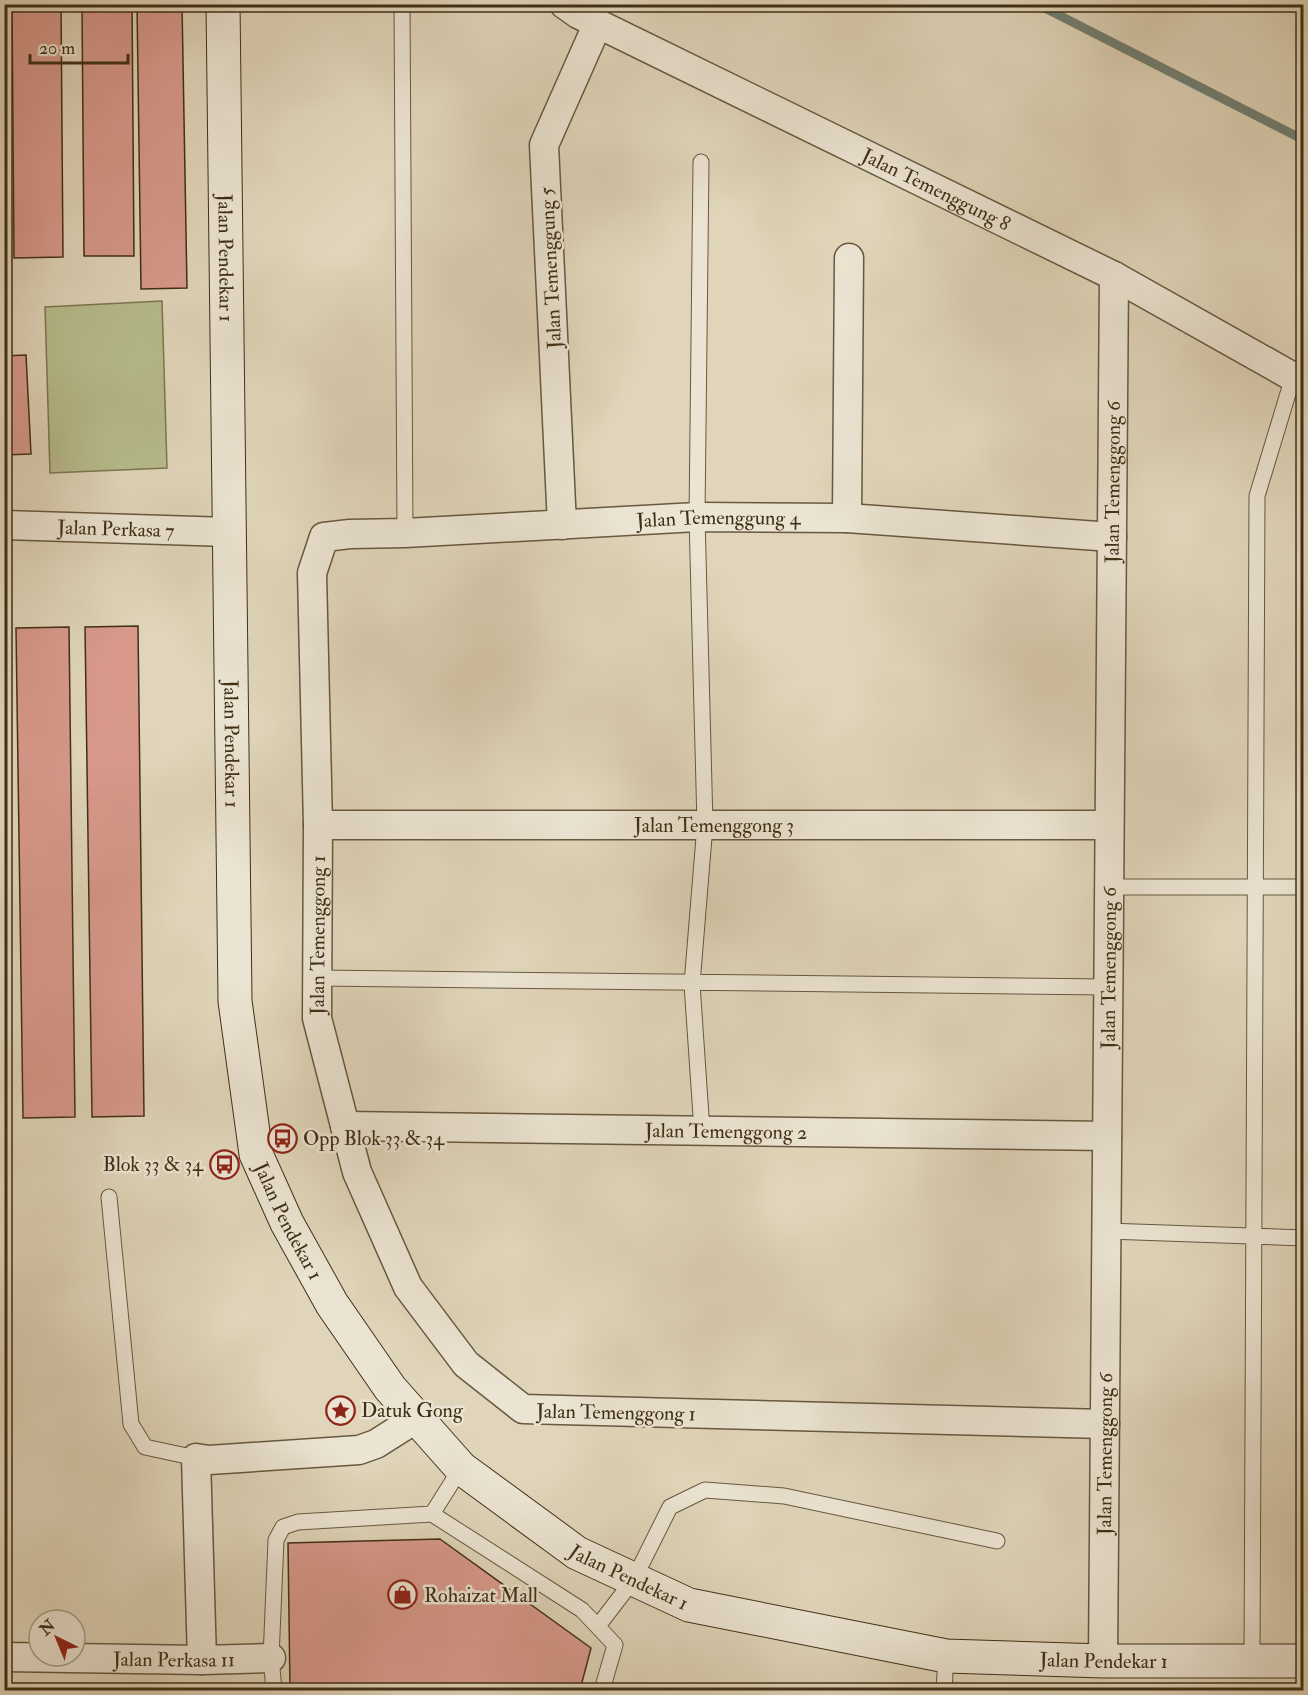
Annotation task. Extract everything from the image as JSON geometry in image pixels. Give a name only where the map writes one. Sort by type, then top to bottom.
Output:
[{"type":"street","name":"Jalan Pendekar 1","points":[[223,4],[235,1001],[256,1154],[287,1223],[332,1304],[390,1388],[461,1468],[577,1553],[689,1605],[946,1656],[1104,1661],[1304,1661]]},
{"type":"street","name":"Jalan Temenggung 8","points":[[564,4],[597,23],[1114,276],[1298,380]]},
{"type":"street","name":"Jalan Temenggung 5","points":[[562,525],[544,145],[597,23]]},
{"type":"street","points":[[847,518],[849,258]]},
{"type":"street","name":"Jalan Temenggong 6","points":[[1104,1661],[1114,276]]},
{"type":"street","name":"Jalan Temenggung 4","points":[[324,537],[697,517],[847,518],[1112,537]]},
{"type":"street","name":"Jalan Perkasa 7","points":[[4,525],[229,532]]},
{"type":"street","name":"Jalan Temenggong 1","points":[[324,537],[312,573],[318,825],[317,1018],[357,1172],[408,1287],[466,1364],[523,1409],[1105,1424]]},
{"type":"street","name":"Jalan Temenggong 3","points":[[318,825],[1109,825]]},
{"type":"street","name":"Jalan Temenggong 2","points":[[345,1126],[1107,1136]]},
{"type":"street","points":[[202,1660],[196,1458],[209,1460],[359,1450],[376,1444],[417,1418]]},
{"type":"street","name":"Jalan Perkasa 11","points":[[4,1657],[202,1660],[271,1658]]},
{"type":"lane","points":[[402,4],[405,533]]},
{"type":"lane","points":[[701,162],[697,517],[705,825],[692,984],[702,1131]]},
{"type":"lane","points":[[1252,1661],[1257,496],[1298,380]]},
{"type":"lane","points":[[1109,887],[1304,887]]},
{"type":"lane","points":[[318,978],[1108,987]]},
{"type":"lane","points":[[109,1197],[131,1424],[145,1447],[196,1458]]},
{"type":"lane","points":[[1107,1231],[1304,1238]]},
{"type":"lane","points":[[432,1514],[461,1468]]},
{"type":"lane","points":[[598,1626],[633,1579],[670,1508],[705,1490],[784,1496],[997,1542]]},
{"type":"lane","points":[[274,1690],[271,1658],[276,1540],[283,1527],[298,1522],[432,1514],[582,1610],[598,1626],[615,1645],[602,1690]]},
{"type":"lane","points":[[944,1690],[946,1656]]},
{"type":"green space","points":[[162,301],[167,468],[50,473],[45,307]]},
{"type":"building","points":[[12,4],[61,4],[63,257],[14,258]]},
{"type":"building","points":[[82,4],[132,4],[134,256],[84,256]]},
{"type":"building","points":[[137,4],[182,4],[187,288],[141,289]]},
{"type":"building","points":[[26,355],[31,454],[4,455],[4,356]]},
{"type":"building","points":[[138,626],[144,1116],[92,1117],[85,627]]},
{"type":"building","points":[[69,627],[75,1117],[23,1118],[16,628]]},
{"type":"building","name":"Rohaizat Mall","points":[[440,1539],[591,1648],[580,1690],[290,1690],[288,1543]]},
{"type":"waterway","points":[[1037,4],[1304,140]]},
{"type":"place","name":"Opp Blok 33 & 34","points":[[282,1138]]},
{"type":"place","name":"Blok 33 & 34","points":[[224,1164]]},
{"type":"place","name":"Datuk Gong","points":[[340,1410]]},
{"type":"place","name":"Rohaizat Mall","points":[[403,1595]]}]
